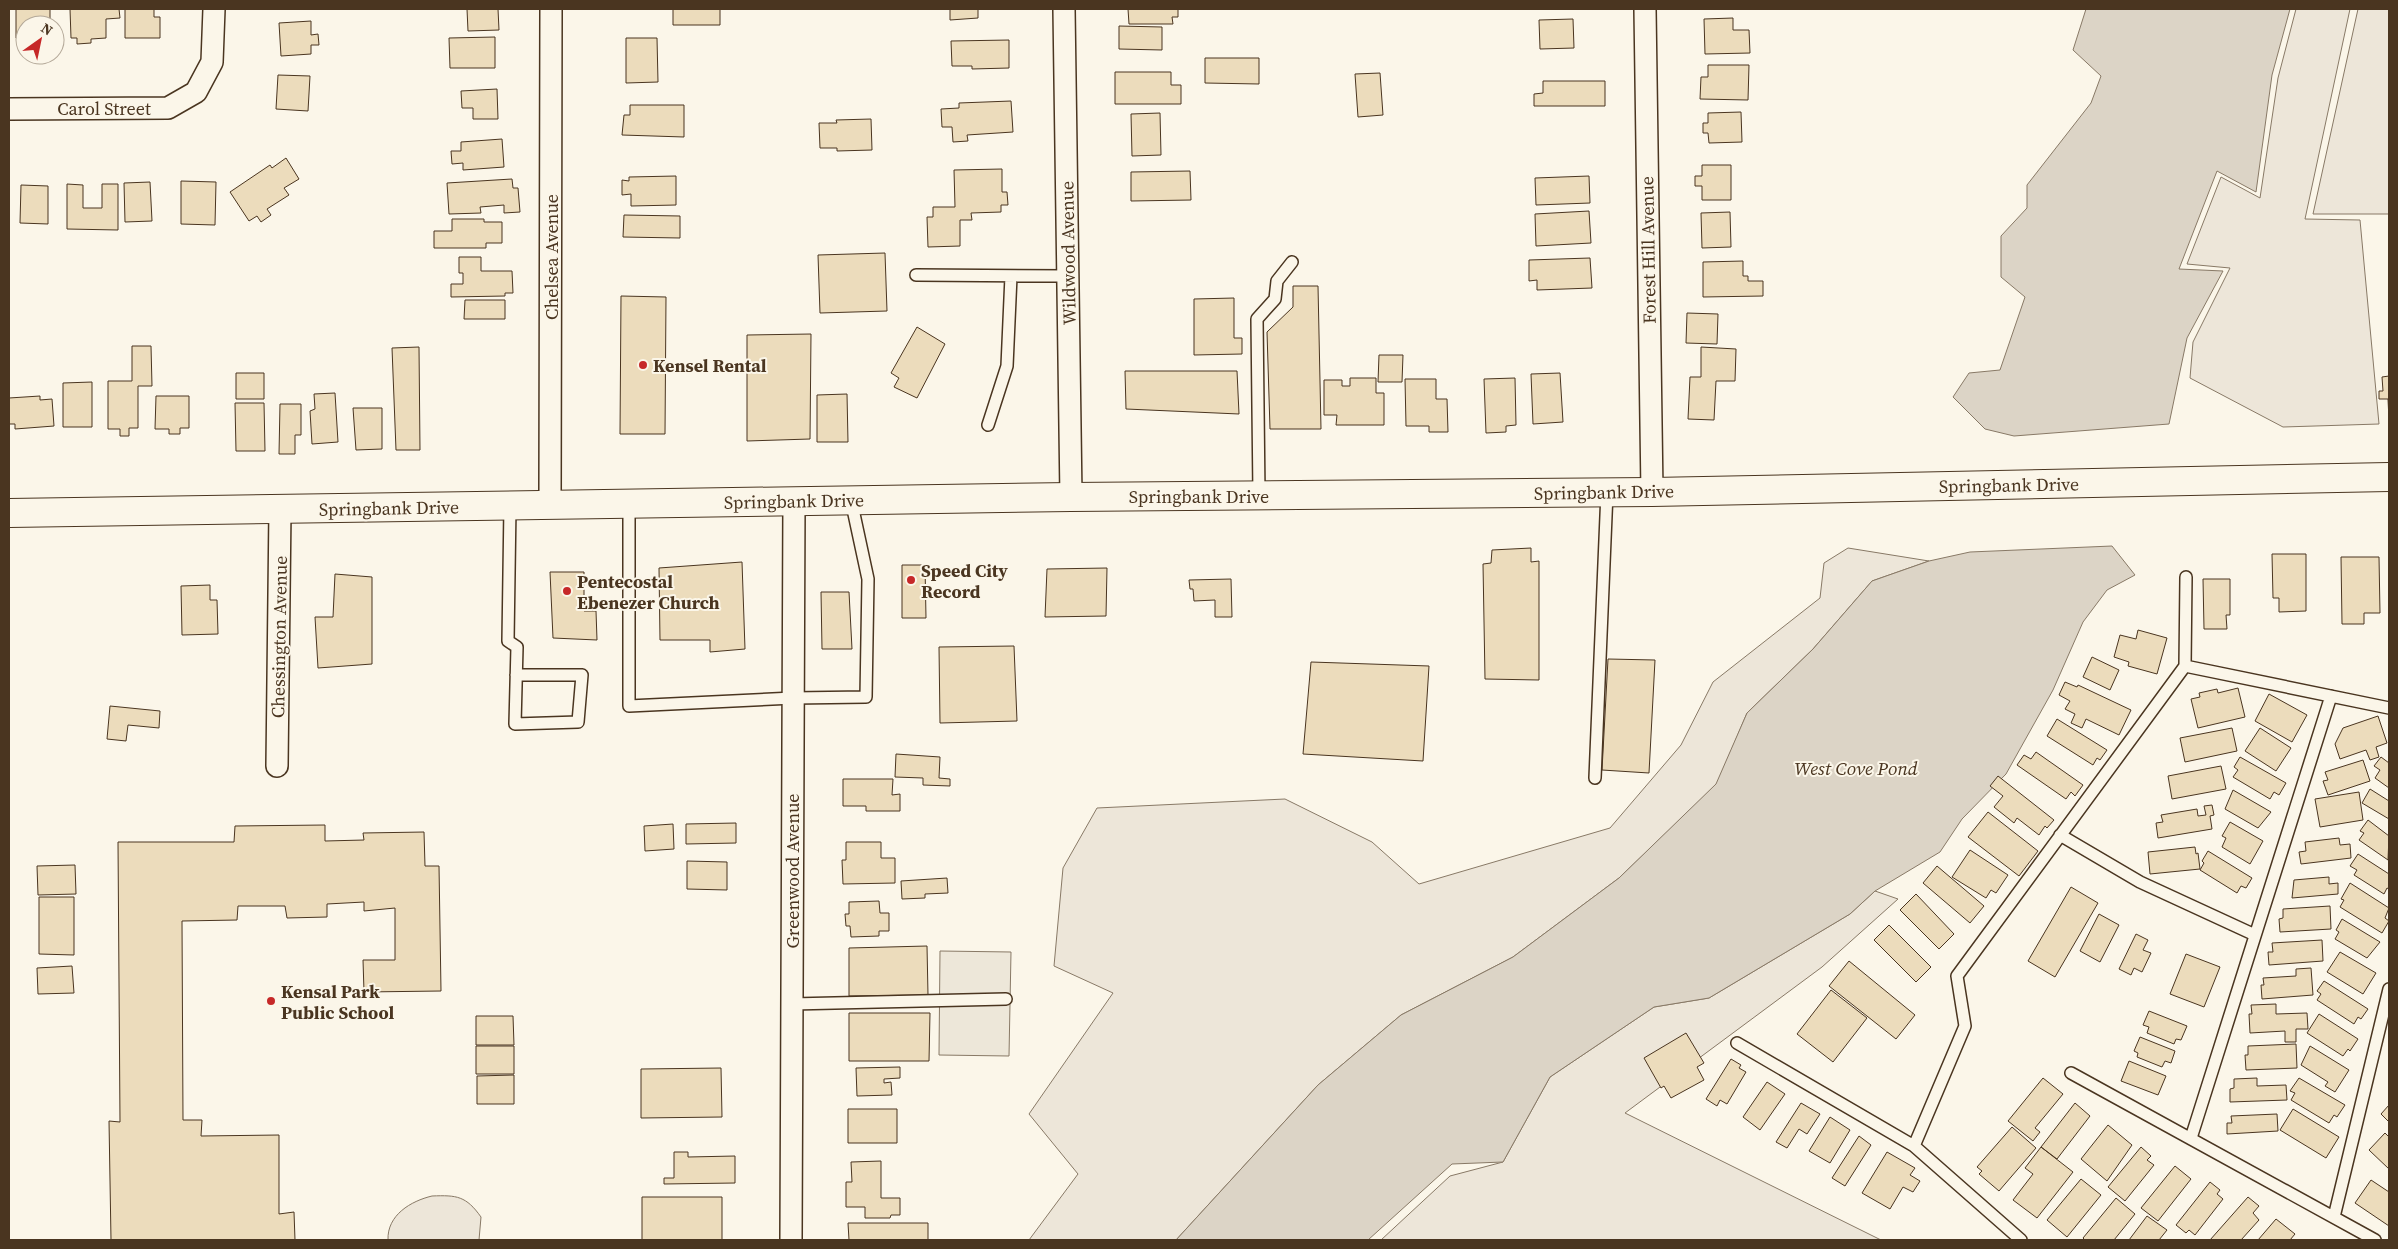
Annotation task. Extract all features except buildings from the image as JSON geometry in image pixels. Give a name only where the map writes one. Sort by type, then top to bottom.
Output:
[{"type":"main road","name":"Springbank Drive","points":[[9,513],[1071,497],[1652,492],[2389,477]]},
{"type":"street","name":"Carol Street","points":[[9,108],[168,108],[196,92],[212,62],[214,9]]},
{"type":"street","name":"Chelsea Avenue","points":[[550,505],[552,9]]},
{"type":"street","name":"Wildwood Avenue","points":[[1064,9],[1071,497]]},
{"type":"street","name":"Forest Hill Avenue","points":[[1645,9],[1652,492]]},
{"type":"street","name":"Greenwood Avenue","points":[[791,1240],[794,501]]},
{"type":"street","name":"Chessington Avenue","points":[[277,766],[280,509]]},
{"type":"lane","points":[[1259,495],[1257,319],[1275,299],[1277,281],[1292,262]]},
{"type":"lane","points":[[916,275],[1068,276]]},
{"type":"lane","points":[[988,424],[1007,366],[1011,276]]},
{"type":"lane","points":[[1595,778],[1607,492]]},
{"type":"lane","points":[[629,504],[629,706],[793,698],[866,698],[868,579],[851,500]]},
{"type":"lane","points":[[510,506],[508,641],[516,647],[516,675],[516,724],[578,722],[582,675],[516,675]]},
{"type":"lane","points":[[1914,1146],[1966,1026],[1957,976],[2184,666],[2186,577]]},
{"type":"lane","points":[[2184,666],[2389,708]]},
{"type":"lane","points":[[2191,1138],[2331,696]]},
{"type":"lane","points":[[2060,835],[2140,882],[2255,935]]},
{"type":"lane","points":[[2334,1217],[2389,989]]},
{"type":"lane","points":[[792,1004],[1006,999]]},
{"type":"lane","points":[[1737,1043],[1914,1146],[2021,1240]]},
{"type":"lane","points":[[2071,1073],[2375,1240]]},
{"type":"shaded area","points":[[2296,9],[2350,9],[2305,219],[2360,220],[2379,424],[2283,427],[2190,378],[2193,342],[2230,268],[2187,264],[2221,177],[2260,198],[2278,78]]},
{"type":"shaded area","points":[[2358,9],[2389,9],[2389,214],[2313,214]]},
{"type":"shaded area","points":[[1848,548],[1929,561],[1872,581],[1813,649],[1747,713],[1717,784],[1619,878],[1513,957],[1401,1015],[1318,1085],[1176,1240],[1029,1240],[1078,1174],[1029,1114],[1113,993],[1054,966],[1063,868],[1097,808],[1285,799],[1372,842],[1419,884],[1610,828],[1681,745],[1713,682],[1820,598],[1824,563]]},
{"type":"shaded area","points":[[1875,891],[1898,899],[1822,967],[1625,1113],[1881,1240],[1381,1240],[1450,1176],[1503,1162],[1550,1077],[1654,1007],[1709,998],[1850,914]]},
{"type":"shaded area","points":[[940,951],[1011,952],[1009,1056],[939,1055]]},
{"type":"shaded area","points":[[432,1196],[460,1198],[471,1205],[481,1217],[479,1240],[388,1240],[392,1223],[402,1210],[416,1201]]},
{"type":"water","points":[[2086,9],[2290,9],[2272,75],[2256,192],[2217,171],[2179,269],[2223,271],[2187,338],[2169,424],[2014,436],[1985,429],[1953,397],[1969,373],[2000,370],[2025,297],[2001,277],[2001,236],[2027,208],[2027,185],[2091,103],[2101,76],[2073,50]]},
{"type":"water","name":"West Cove Pond","points":[[2112,546],[2135,575],[2107,590],[2083,622],[2053,690],[2006,774],[1962,819],[1940,852],[1875,891],[1850,914],[1709,998],[1654,1007],[1550,1077],[1503,1162],[1452,1164],[1368,1240],[1176,1240],[1318,1085],[1401,1015],[1513,957],[1619,878],[1716,784],[1747,713],[1813,649],[1872,581],[1929,561],[1970,552]]},
{"type":"place","name":"Kensel Rental","points":[[643,365]]},
{"type":"place","name":"Speed City Record","points":[[911,580]]},
{"type":"place","name":"Pentecostal Ebenezer Church","points":[[567,591]]},
{"type":"place","name":"Kensal Park Public School","points":[[271,1001]]}]
